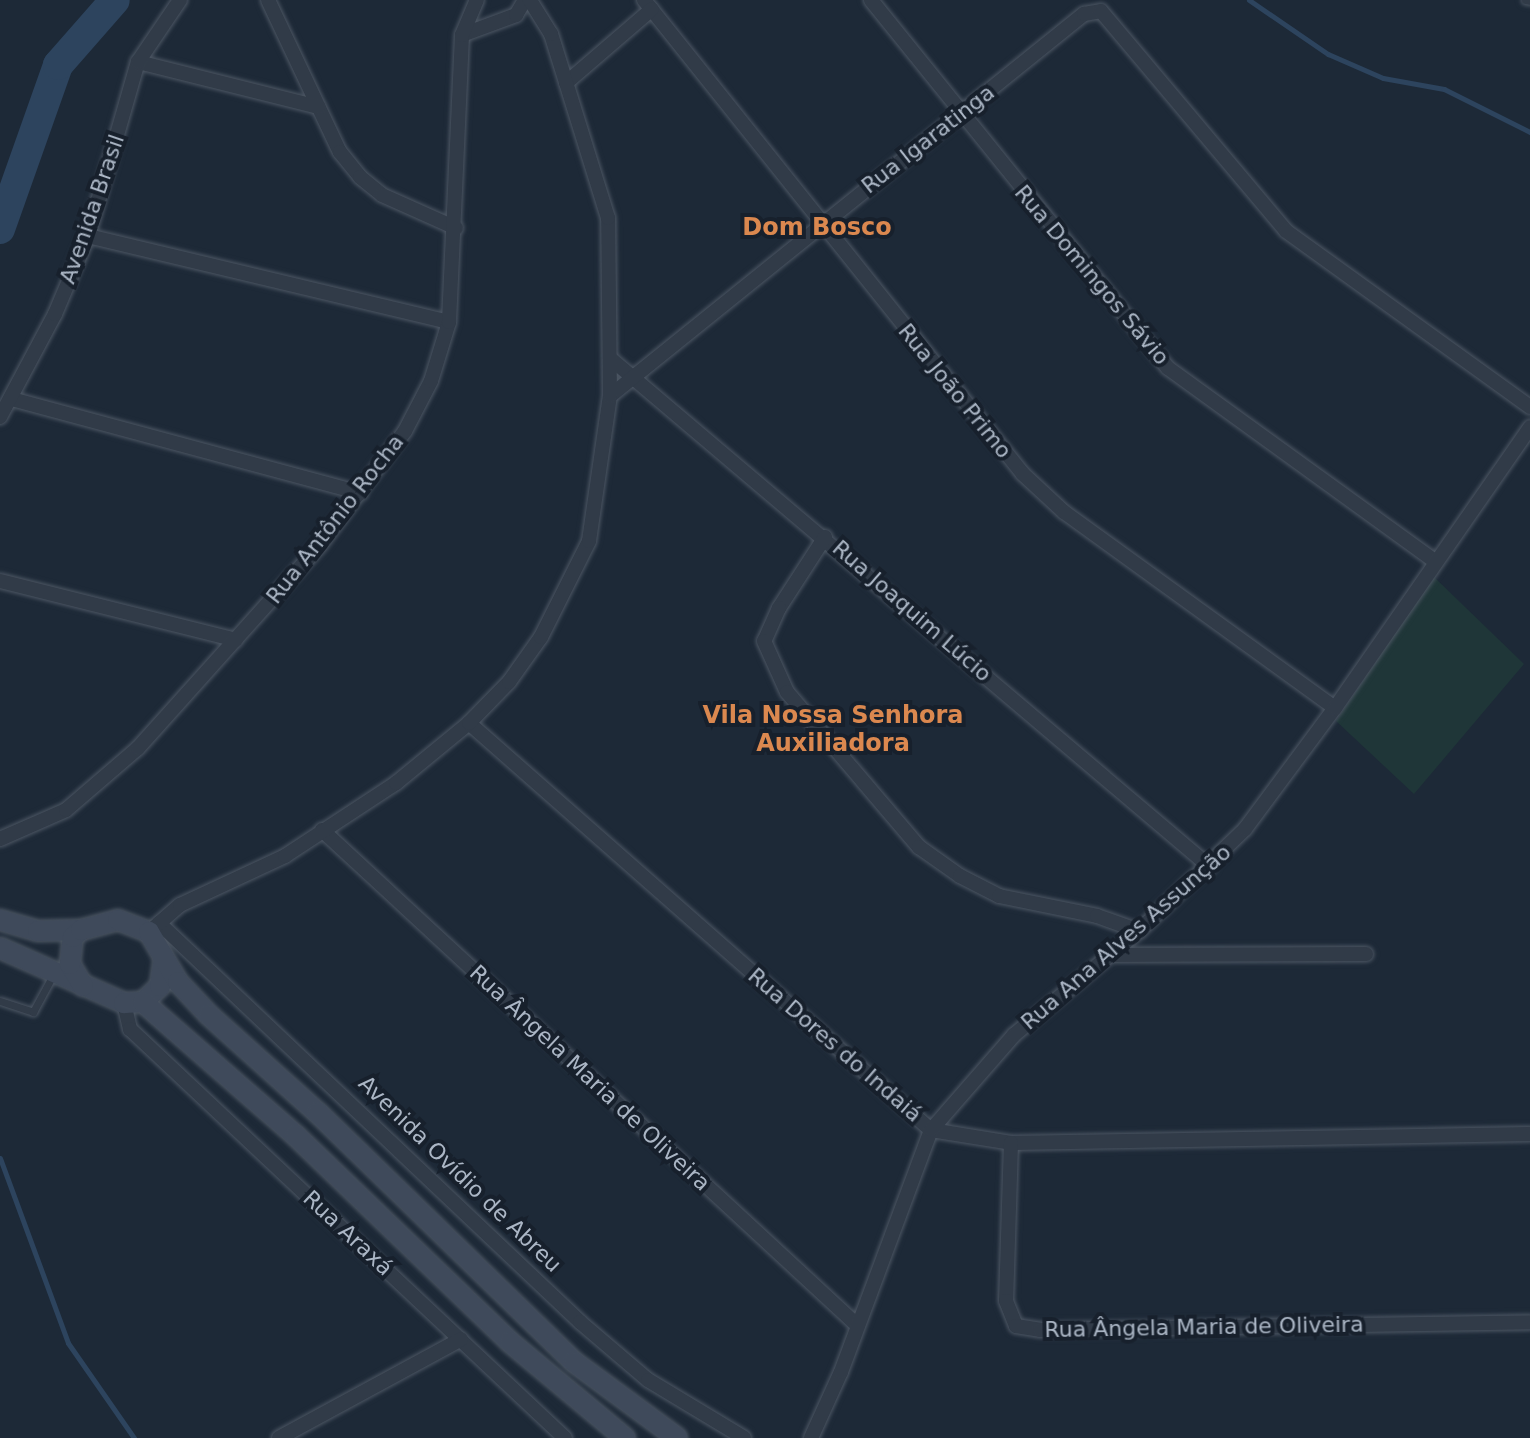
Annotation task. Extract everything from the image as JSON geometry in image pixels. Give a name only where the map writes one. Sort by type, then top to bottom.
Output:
[{"type":"main road","points":[[0,920],[38,931],[81,930],[118,920],[154,928],[164,959],[209,1015],[318,1113],[574,1362],[677,1438]]},
{"type":"main road","points":[[81,930],[73,937],[70,964],[83,986]]},
{"type":"main road","points":[[0,948],[56,969],[83,986],[133,1002],[296,1136],[510,1342],[625,1438]]},
{"type":"main road","points":[[133,1002],[160,986],[164,959]]},
{"type":"street","name":"Avenida Brasil","points":[[0,417],[12,399],[88,236],[138,62],[180,0]]},
{"type":"street","points":[[268,0],[318,107],[360,177],[382,195],[456,228]]},
{"type":"street","points":[[462,35],[477,0]]},
{"type":"street","points":[[485,0],[499,18]]},
{"type":"street","points":[[154,928],[180,905],[250,876],[396,783],[469,723],[509,682],[541,637],[584,554],[598,496],[610,396],[608,218],[544,19],[527,0],[516,15],[499,18],[462,35]]},
{"type":"street","name":"Rua Domingos Sávio","points":[[871,0],[1168,368],[1435,561]]},
{"type":"street","points":[[566,83],[648,5]]},
{"type":"street","name":"Rua João Primo","points":[[648,5],[820,224],[1023,474],[1064,512],[1335,708]]},
{"type":"street","name":"Rua Igaratinga","points":[[610,396],[1084,14],[1101,11],[1286,231],[1530,407]]},
{"type":"street","name":"Rua Antônio Rocha","points":[[0,839],[66,810],[99,786],[236,640],[361,493],[405,431],[431,381],[449,322],[456,228],[462,35]]},
{"type":"street","points":[[138,62],[318,107]]},
{"type":"street","points":[[88,236],[449,322]]},
{"type":"street","name":"Rua Joaquim Lúcio","points":[[611,359],[825,537],[1210,867]]},
{"type":"street","points":[[12,399],[361,493]]},
{"type":"street","name":"Rua Ana Alves Assunção","points":[[811,1438],[858,1326],[931,1130],[1014,1035],[1210,867],[1335,708],[1530,427]]},
{"type":"street","points":[[825,537],[779,608],[764,641],[771,666],[787,692],[919,847],[960,876],[999,896],[1097,916],[1139,931]]},
{"type":"street","points":[[0,581],[236,640]]},
{"type":"street","name":"Rua Dores do Indaiá","points":[[469,723],[931,1130],[1011,1143],[1530,1134]]},
{"type":"street","name":"Rua Ângela Maria de Oliveira","points":[[322,830],[858,1326]]},
{"type":"street","name":"Avenida Ovídio de Abreu","points":[[154,928],[580,1322],[648,1380],[744,1438]]},
{"type":"street","points":[[1108,955],[1366,954]]},
{"type":"street","name":"Rua Araxá","points":[[133,1002],[130,1029],[565,1438]]},
{"type":"street","name":"Rua Ângela Maria de Oliveira","points":[[1011,1143],[1006,1301],[1016,1326],[1040,1330],[1530,1322]]},
{"type":"street","points":[[279,1438],[461,1339]]},
{"type":"lane","points":[[0,1001],[33,1012],[56,969]]},
{"type":"green space","points":[[1433,576],[1524,664],[1414,794],[1336,721]]},
{"type":"waterway","points":[[0,229],[58,65],[115,0]]},
{"type":"waterway","points":[[1249,0],[1328,54],[1383,78],[1444,89],[1530,132]]},
{"type":"waterway","points":[[0,1158],[68,1343],[134,1438]]},
{"type":"district","name":"Dom Bosco","points":[[817,228]]},
{"type":"district","name":"Vila Nossa Senhora Auxiliadora","points":[[833,730]]}]
